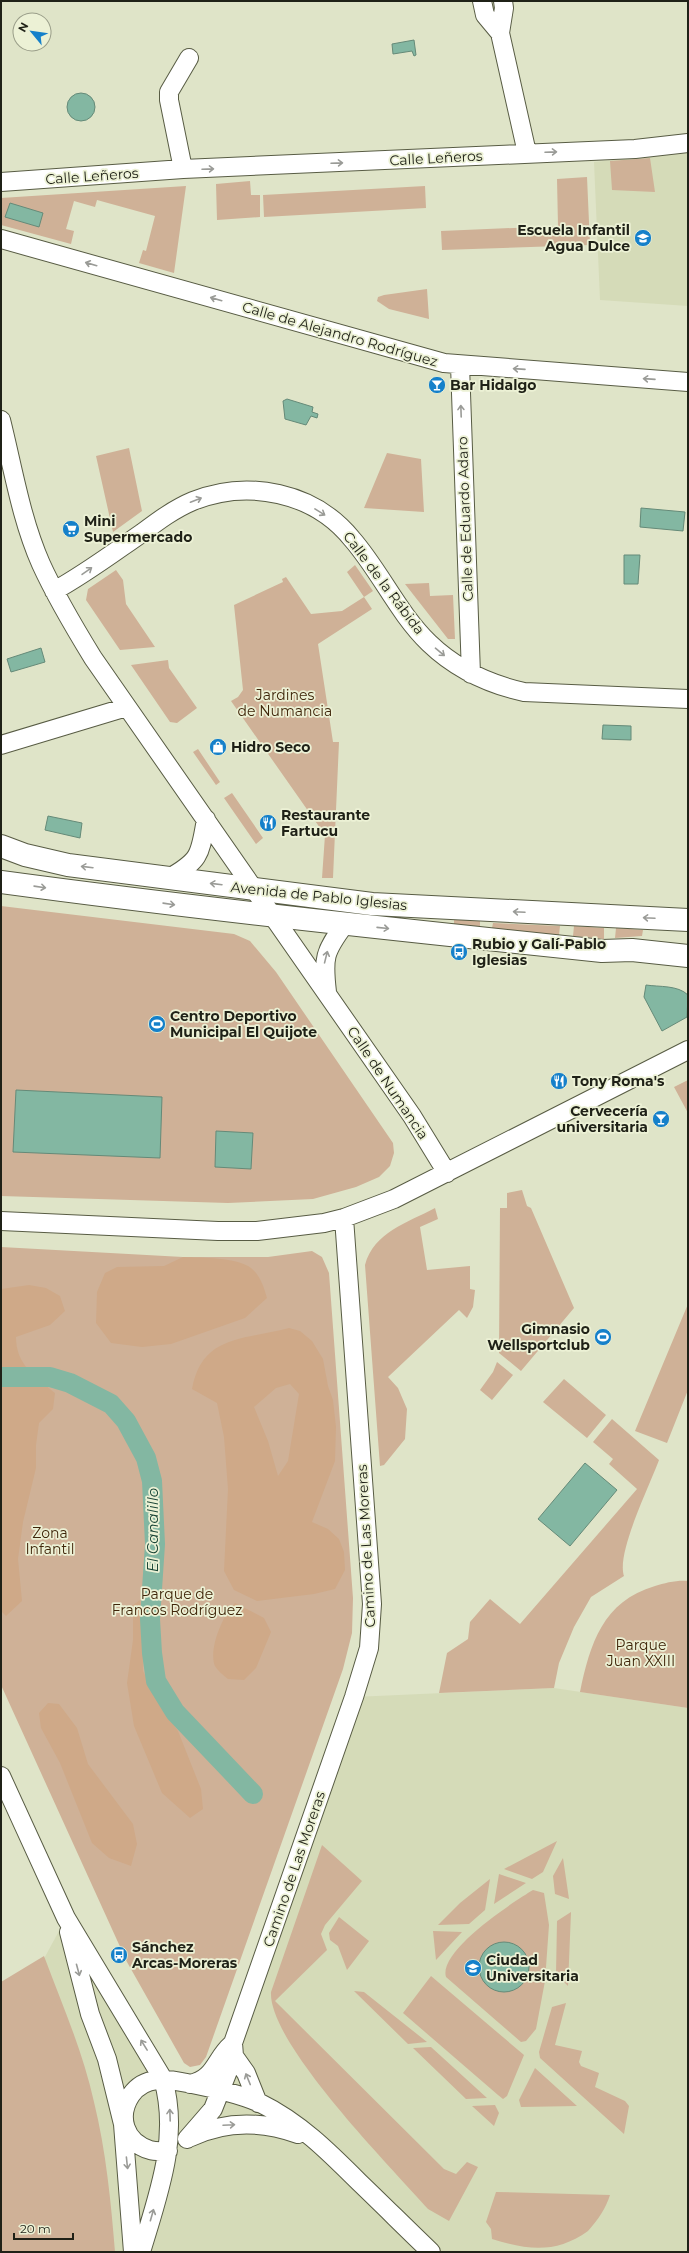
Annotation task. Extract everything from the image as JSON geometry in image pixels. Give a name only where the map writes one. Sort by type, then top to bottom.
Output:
[{"type":"street","points":[[482,1],[485,15],[500,33]]},
{"type":"street","points":[[502,1],[504,8],[500,33],[527,153]]},
{"type":"street","points":[[183,170],[169,100],[169,92],[188,58]]},
{"type":"street","name":"Calle Leñeros","points":[[1,182],[183,170],[635,149],[688,143]]},
{"type":"street","name":"Calle de Alejandro Rodríguez","points":[[1,239],[428,359],[460,365],[688,382]]},
{"type":"street","name":"Calle de Eduardo Adaro","points":[[460,365],[471,674]]},
{"type":"street","name":"Calle de Numancia","points":[[1,420],[28,528],[54,591],[90,652],[254,889],[275,916],[327,995],[412,1116],[447,1173]]},
{"type":"street","name":"Calle de la Rábida","points":[[54,591],[78,578],[169,514],[193,501],[229,491],[244,489],[270,491],[308,505],[343,528],[429,643],[450,660],[471,674],[504,687],[531,693],[688,699]]},
{"type":"street","points":[[1,745],[127,707]]},
{"type":"street","points":[[169,878],[194,863],[200,850],[206,819]]},
{"type":"street","name":"Avenida de Pablo Iglesias","points":[[1,846],[26,855],[68,865],[372,904],[688,920]]},
{"type":"street","name":"Avenida de Pablo Iglesias","points":[[1,882],[344,924],[602,951],[632,950],[687,956]]},
{"type":"street","name":"Calle de Numancia","points":[[327,995],[324,964],[327,950],[344,924]]},
{"type":"street","points":[[6,1222],[226,1231],[281,1229],[344,1218],[394,1199],[688,1050]]},
{"type":"street","name":"Camino de Las Moreras","points":[[187,2139],[213,2109],[221,2090],[233,2050],[354,1697],[369,1648],[372,1604],[344,1218]]},
{"type":"street","points":[[1,1776],[66,1918],[164,2079],[169,2100],[170,2132],[168,2151],[141,2252]]},
{"type":"street","points":[[66,1918],[90,2014],[107,2059],[123,2124],[130,2137],[141,2146],[151,2150],[168,2151],[207,2129],[221,2126],[247,2125],[280,2128],[319,2142]]},
{"type":"street","name":"Camino de Las Moreras","points":[[190,2084],[198,2082],[210,2073],[221,2060],[225,2050],[233,2050]]},
{"type":"street","points":[[233,2050],[246,2073],[258,2103]]},
{"type":"street","points":[[133,2252],[123,2124],[124,2112],[133,2092],[152,2080],[164,2079],[221,2090],[258,2103],[296,2125],[319,2142],[431,2252]]},
{"type":"shaded area","points":[[414,40],[416,55],[414,56],[412,51],[393,54],[392,44]]},
{"type":"shaded area","points":[[81,93],[91,97],[95,107],[91,117],[81,121],[71,117],[67,107],[71,97]]},
{"type":"shaded area","name":"Escuela Infantil Agua Dulce","points":[[688,153],[688,306],[600,300],[594,162]]},
{"type":"shaded area","points":[[10,203],[43,213],[39,227],[5,217]]},
{"type":"shaded area","points":[[287,399],[313,407],[312,412],[318,414],[317,418],[311,416],[306,425],[285,419],[283,401]]},
{"type":"shaded area","points":[[641,508],[685,512],[683,531],[640,527]]},
{"type":"shaded area","points":[[624,555],[640,555],[638,584],[624,584]]},
{"type":"shaded area","points":[[41,648],[45,662],[11,672],[7,659]]},
{"type":"shaded area","points":[[603,725],[631,726],[631,740],[602,739]]},
{"type":"shaded area","points":[[48,816],[82,823],[80,838],[45,830]]},
{"type":"shaded area","points":[[646,985],[674,988],[688,995],[687,1017],[662,1031],[644,997]]},
{"type":"shaded area","points":[[16,1090],[162,1097],[160,1158],[13,1152]]},
{"type":"shaded area","points":[[216,1131],[253,1133],[251,1169],[215,1167]]},
{"type":"shaded area","points":[[183,1257],[228,1260],[245,1264],[257,1274],[267,1298],[245,1318],[171,1344],[142,1347],[111,1343],[96,1323],[97,1292],[105,1273],[117,1267],[164,1266]]},
{"type":"shaded area","points":[[29,1285],[46,1288],[60,1296],[65,1311],[50,1325],[16,1337],[19,1355],[23,1363],[34,1375],[55,1393],[53,1409],[39,1423],[36,1445],[36,1468],[23,1522],[18,1559],[22,1601],[6,1616],[1,1611],[1,1289]]},
{"type":"shaded area","points":[[289,1328],[300,1331],[312,1341],[323,1359],[328,1386],[333,1400],[336,1427],[335,1461],[312,1522],[328,1529],[339,1539],[344,1552],[345,1570],[335,1589],[314,1594],[257,1601],[234,1590],[224,1571],[228,1489],[224,1437],[217,1403],[192,1389],[197,1371],[205,1358],[215,1349],[228,1342]],"holes":[[[290,1384],[299,1394],[288,1461],[278,1476],[268,1441],[254,1407],[276,1388]]]},
{"type":"shaded area","points":[[585,1463],[617,1490],[570,1546],[538,1519]]},
{"type":"shaded area","points":[[140,1600],[143,1619],[143,1671],[162,1708],[178,1731],[201,1789],[203,1809],[190,1818],[162,1793],[134,1726],[127,1683],[133,1640],[133,1605]]},
{"type":"shaded area","points":[[235,1603],[264,1618],[271,1632],[256,1668],[244,1680],[228,1679],[216,1668],[213,1659],[213,1651],[218,1633],[226,1615]]},
{"type":"shaded area","name":"Ciudad Universitaria","points":[[554,1688],[688,1708],[688,2252],[1,2252],[40,1966],[66,1918],[163,2079],[190,2084],[221,2060],[354,1697]]},
{"type":"shaded area","points":[[48,1703],[59,1704],[77,1728],[88,1764],[133,1824],[137,1844],[131,1866],[109,1858],[92,1843],[60,1763],[41,1728],[39,1713]]},
{"type":"shaded area","points":[[504,1942],[513,1944],[524,1953],[529,1967],[527,1976],[518,1987],[504,1992],[495,1990],[484,1981],[479,1967],[481,1958],[490,1947]]},
{"type":"green space","points":[[650,158],[655,192],[612,190],[610,161]]},
{"type":"green space","points":[[587,177],[590,245],[442,250],[441,231],[558,226],[557,179]]},
{"type":"green space","points":[[250,181],[251,195],[260,195],[260,217],[217,220],[216,184]]},
{"type":"green space","points":[[186,186],[174,273],[139,263],[143,250],[146,251],[155,216],[97,200],[95,207],[74,201],[66,229],[74,231],[71,244],[1,225],[1,198]]},
{"type":"green space","points":[[425,186],[426,208],[264,217],[263,195]]},
{"type":"green space","points":[[427,289],[429,319],[389,309],[377,301],[378,297],[384,295]]},
{"type":"green space","points":[[129,448],[142,511],[113,532],[96,456]]},
{"type":"green space","points":[[387,453],[421,459],[424,512],[364,508]]},
{"type":"green space","points":[[355,565],[373,591],[364,597],[347,572]]},
{"type":"green space","points":[[116,570],[123,580],[126,604],[155,647],[120,650],[86,600],[88,589]]},
{"type":"green space","name":"Jardines de Numancia","points":[[286,577],[311,614],[342,611],[364,597],[372,609],[318,644],[333,742],[339,742],[333,878],[322,878],[325,835],[231,701],[238,697],[243,690],[234,605],[283,582],[282,579]]},
{"type":"green space","points":[[429,583],[430,596],[453,595],[455,639],[448,639],[405,584]]},
{"type":"green space","points":[[168,660],[169,668],[197,708],[177,723],[170,722],[131,665]]},
{"type":"green space","points":[[198,749],[220,782],[216,785],[193,752]]},
{"type":"green space","points":[[232,793],[263,838],[256,844],[224,798]]},
{"type":"green space","name":"Centro Deportivo Municipal El Quijote","points":[[1,906],[234,934],[250,941],[276,972],[393,1143],[394,1153],[390,1166],[379,1177],[356,1187],[313,1199],[228,1203],[1,1196]]},
{"type":"green space","points":[[454,919],[480,921],[480,928],[454,925]]},
{"type":"green space","points":[[493,923],[560,926],[559,935],[492,928]]},
{"type":"green space","points":[[574,926],[604,928],[604,939],[573,936]]},
{"type":"green space","points":[[616,928],[643,930],[642,936],[615,938]]},
{"type":"green space","points":[[688,1080],[688,1113],[674,1087]]},
{"type":"green space","points":[[522,1190],[527,1206],[531,1208],[574,1308],[521,1371],[499,1353],[500,1208],[507,1208],[507,1193]]},
{"type":"green space","points":[[435,1208],[438,1219],[420,1227],[427,1270],[470,1266],[470,1289],[475,1290],[473,1307],[467,1318],[459,1310],[388,1377],[398,1388],[407,1409],[405,1439],[384,1465],[380,1466],[365,1265],[369,1254],[384,1236],[403,1224]]},
{"type":"green space","name":"Parque de Francos Rodríguez","points":[[1,1247],[183,1257],[268,1257],[312,1251],[322,1257],[329,1273],[353,1598],[352,1633],[343,1669],[206,2057],[200,2065],[190,2067],[184,2063],[127,1962],[1,1685]]},
{"type":"green space","points":[[688,1304],[688,1390],[667,1443],[635,1431]]},
{"type":"green space","points":[[497,1362],[513,1375],[492,1400],[480,1390],[493,1372]]},
{"type":"green space","points":[[564,1379],[606,1415],[587,1438],[543,1402]]},
{"type":"green space","points":[[612,1419],[659,1460],[629,1536],[623,1565],[624,1576],[591,1597],[574,1627],[559,1663],[554,1688],[439,1693],[447,1653],[468,1639],[470,1622],[490,1599],[520,1624],[637,1489],[609,1464],[613,1459],[593,1442]]},
{"type":"green space","name":"Parque Juan XXIII","points":[[688,1581],[688,1708],[580,1692],[594,1641],[611,1613],[623,1602],[637,1593],[667,1583]]},
{"type":"green space","points":[[557,1841],[543,1872],[532,1879],[504,1869]]},
{"type":"green space","points":[[322,1845],[362,1881],[325,1925],[321,1934],[327,1950],[275,2001],[444,2169],[456,2174],[467,2162],[478,2167],[449,2221],[428,2209],[335,2104],[289,2042],[275,2014],[271,1992]]},
{"type":"green space","points":[[563,1858],[569,1899],[555,1894],[553,1876]]},
{"type":"green space","points":[[499,1874],[526,1883],[494,1904]]},
{"type":"green space","points":[[490,1879],[485,1910],[469,1924],[438,1925],[460,1903]]},
{"type":"green space","points":[[533,1890],[544,1893],[549,1925],[545,1981],[536,2029],[526,2041],[521,2042],[446,1977],[447,1966],[453,1954],[465,1941],[495,1916]]},
{"type":"green space","points":[[571,1912],[568,1986],[556,1974],[557,1921]]},
{"type":"green space","points":[[339,1917],[369,1941],[347,1970],[338,1946],[330,1940],[329,1933]]},
{"type":"green space","points":[[433,1931],[462,1932],[436,1960]]},
{"type":"green space","points":[[44,1956],[78,2046],[94,2102],[108,2177],[115,2252],[1,2252],[1,1982]]},
{"type":"green space","points":[[431,1976],[524,2055],[507,2096],[503,2099],[403,2013]]},
{"type":"green space","points":[[354,1991],[364,1992],[427,2042],[408,2044]]},
{"type":"green space","points":[[566,2003],[555,2045],[582,2051],[579,2062],[581,2066],[599,2073],[595,2087],[625,2101],[629,2106],[624,2134],[540,2058],[539,2052],[552,2007]]},
{"type":"green space","points":[[431,2047],[487,2098],[466,2099],[413,2048]]},
{"type":"green space","points":[[535,2068],[577,2106],[521,2107],[519,2100]]},
{"type":"green space","points":[[495,2105],[499,2113],[494,2126],[472,2106]]},
{"type":"green space","points":[[496,2192],[610,2195],[601,2214],[588,2231],[565,2243],[543,2248],[531,2248],[492,2239],[491,2229],[486,2222]]},
{"type":"waterway","name":"El Canalillo","points":[[1,1377],[50,1377],[70,1383],[111,1404],[126,1421],[146,1458],[152,1481],[155,1544],[150,1619],[152,1653],[156,1681],[175,1712],[253,1794]]},
{"type":"place","name":"Escuela Infantil Agua Dulce","points":[[643,238]]},
{"type":"place","name":"Bar Hidalgo","points":[[437,385]]},
{"type":"place","name":"Mini Supermercado","points":[[71,529]]},
{"type":"place","name":"Hidro Seco","points":[[218,747]]},
{"type":"place","name":"Restaurante Fartucu","points":[[268,823]]},
{"type":"place","name":"Rubio y Galí-Pablo Iglesias","points":[[459,952]]},
{"type":"place","name":"Centro Deportivo Municipal El Quijote","points":[[157,1024]]},
{"type":"place","name":"Tony Roma's","points":[[559,1081]]},
{"type":"place","name":"Cervecería universitaria","points":[[661,1119]]},
{"type":"place","name":"Gimnasio Wellsportclub","points":[[603,1337]]},
{"type":"place","name":"Sánchez Arcas-Moreras","points":[[119,1955]]},
{"type":"place","name":"Ciudad Universitaria","points":[[473,1968]]},
{"type":"park label","name":"Zona Infantil","points":[[50,1542]]}]
